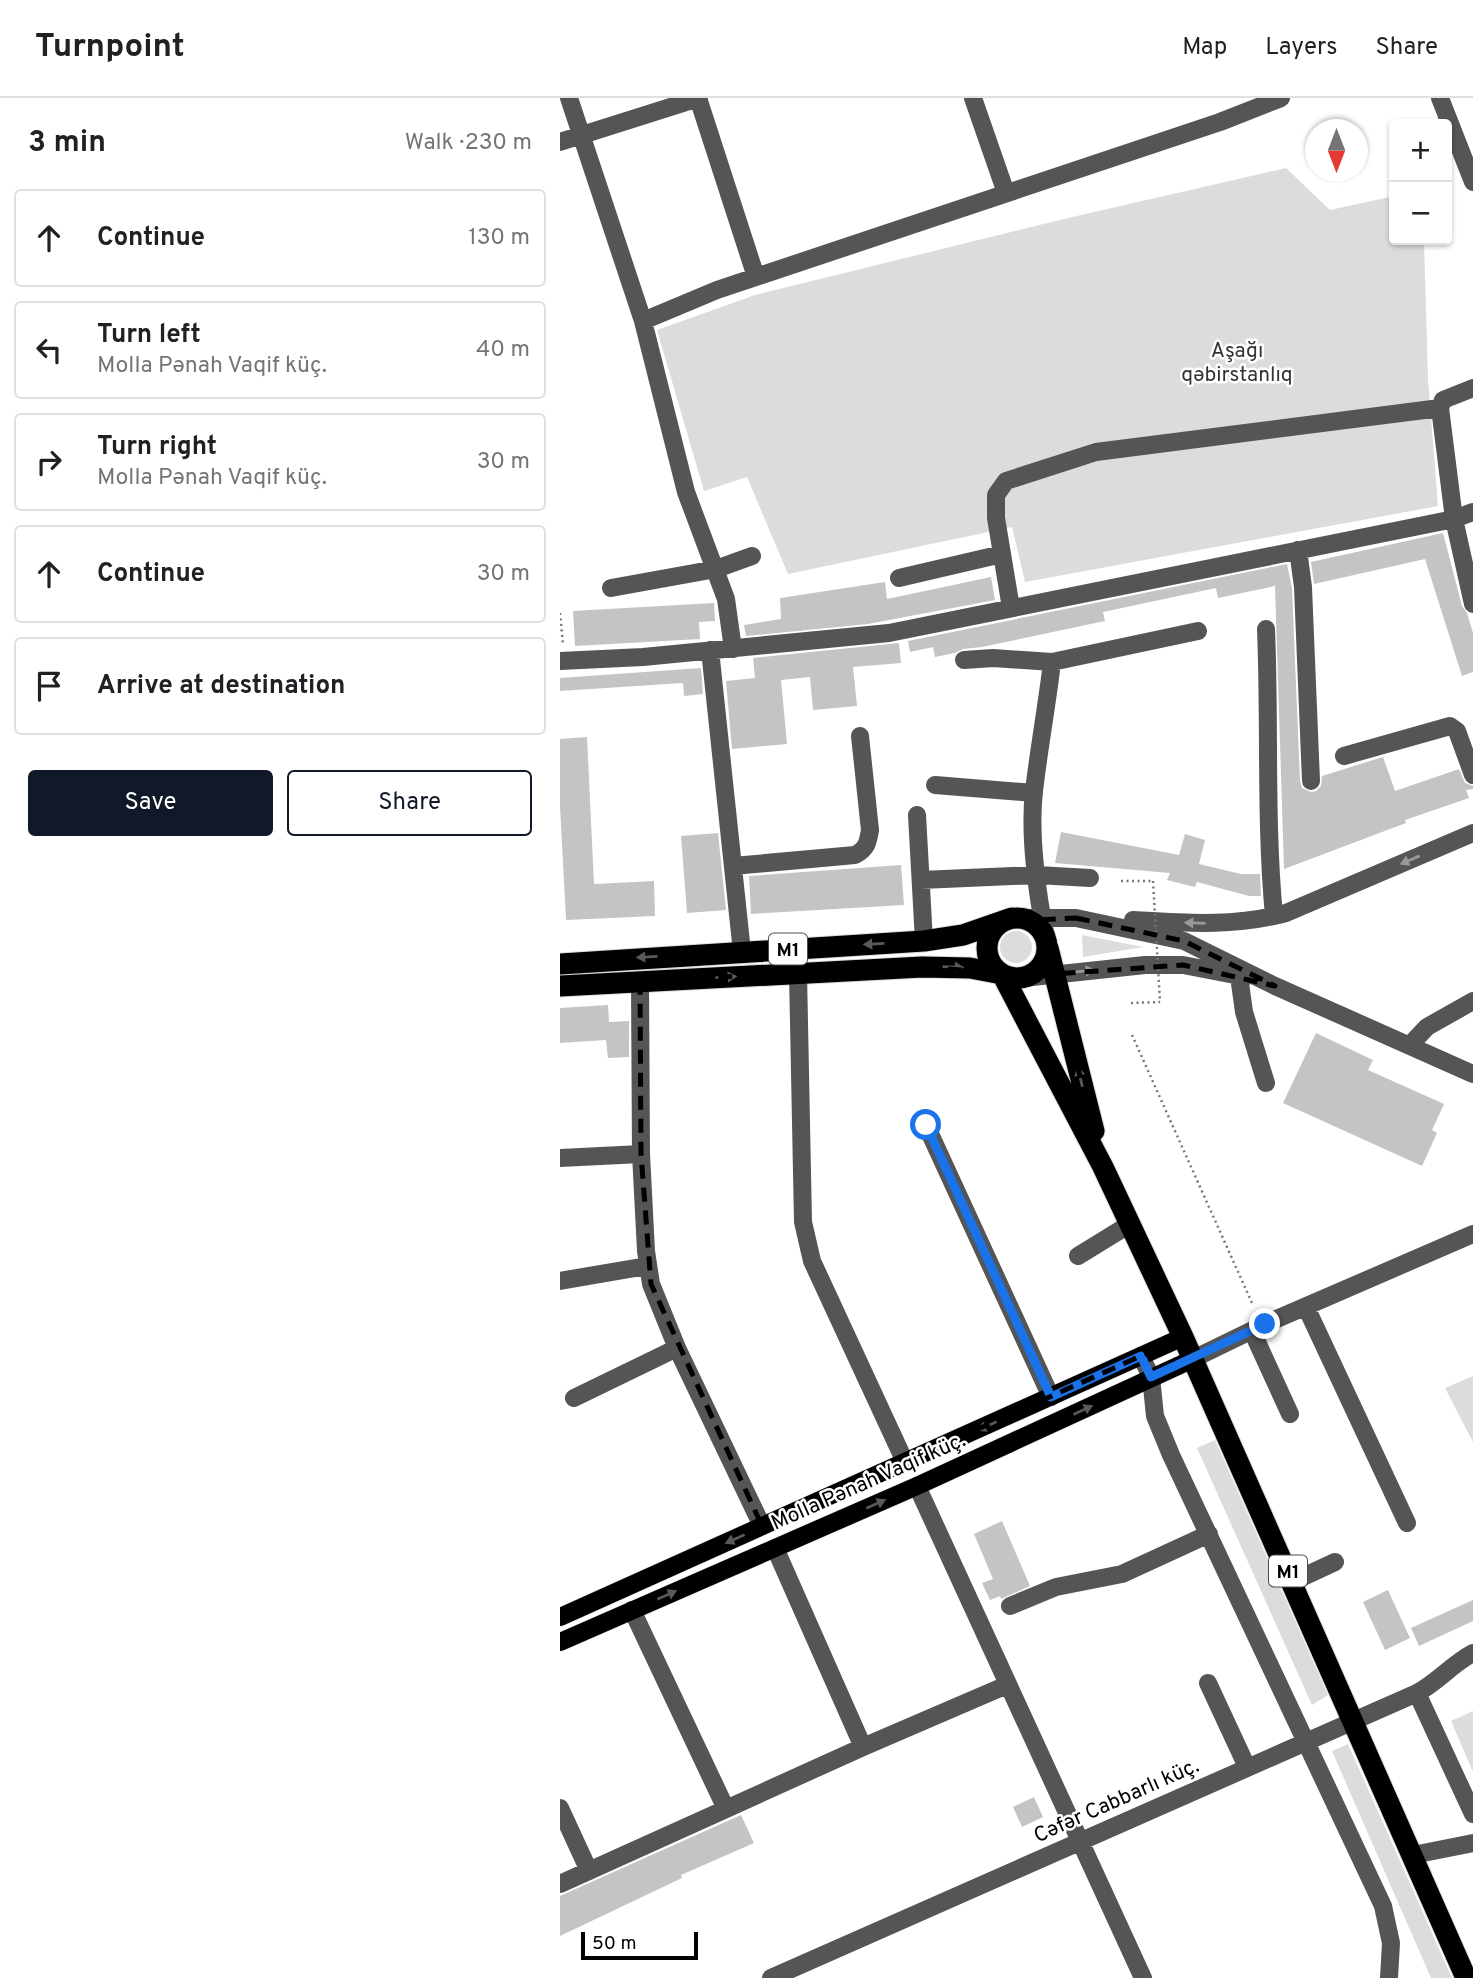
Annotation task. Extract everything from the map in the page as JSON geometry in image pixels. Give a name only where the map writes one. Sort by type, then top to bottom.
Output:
[{"type":"highway","points":[[1034,928],[994,928],[987,948],[989,958],[994,967],[1012,976],[1103,1167]]},
{"type":"highway","name":"M1","points":[[560,964],[923,941],[1034,928]]},
{"type":"highway","points":[[1034,928],[1054,974],[1103,1167]]},
{"type":"highway","points":[[1012,976],[1041,967],[1046,958],[1034,928]]},
{"type":"highway","name":"M1","points":[[560,986],[922,967],[970,968],[1012,976]]},
{"type":"highway","name":"M1","points":[[1103,1167],[1293,1582],[1466,1978]]},
{"type":"main road","name":"Molla Pənah Vaqif küç.","points":[[560,1617],[1183,1337]]},
{"type":"main road","name":"Molla Pənah Vaqif küç.","points":[[560,1642],[917,1486],[1193,1359]]},
{"type":"street","points":[[569,98],[643,321],[686,492],[726,599],[733,649]]},
{"type":"street","points":[[560,142],[698,98],[756,277]]},
{"type":"street","points":[[973,98],[1006,193]]},
{"type":"street","points":[[1440,98],[1467,151],[1473,182]]},
{"type":"street","points":[[643,321],[717,290],[1220,122],[1272,100]]},
{"type":"street","points":[[1473,388],[1443,400],[1440,408],[1454,519],[1473,604]]},
{"type":"street","points":[[1011,608],[996,518],[996,495],[1006,481],[1018,475],[1096,452],[1440,408]]},
{"type":"street","points":[[562,661],[733,649],[890,633],[1454,519],[1473,512]]},
{"type":"street","points":[[1298,550],[1303,587],[1311,781]]},
{"type":"street","points":[[899,578],[1002,554]]},
{"type":"street","points":[[611,589],[716,569],[752,556]]},
{"type":"street","points":[[1266,629],[1270,865],[1274,916]]},
{"type":"street","points":[[964,660],[993,658],[1052,662],[1198,631]]},
{"type":"street","points":[[710,650],[742,952]]},
{"type":"street","points":[[1052,662],[1034,793],[1037,875],[1034,928],[1076,918],[1204,923],[1243,922],[1274,916],[1473,833]]},
{"type":"street","points":[[1344,757],[1450,726],[1457,731],[1473,775]]},
{"type":"street","points":[[733,866],[855,855],[863,851],[868,844],[870,830],[860,736]]},
{"type":"street","points":[[935,785],[1034,793]]},
{"type":"street","points":[[918,815],[923,941]]},
{"type":"street","points":[[921,880],[1037,875],[1090,878]]},
{"type":"street","points":[[1076,918],[1184,941],[1275,986],[1473,1074]]},
{"type":"street","points":[[1012,976],[1145,965],[1183,965],[1275,986]]},
{"type":"street","points":[[798,973],[803,1222],[807,1244],[812,1261],[905,1462]]},
{"type":"street","points":[[1239,976],[1244,1012],[1266,1083]]},
{"type":"street","points":[[640,981],[641,1154],[647,1266],[651,1284],[677,1348],[762,1526]]},
{"type":"street","points":[[1410,1045],[1427,1027],[1473,1001]]},
{"type":"street","points":[[926,1125],[1051,1397]]},
{"type":"street","points":[[560,1158],[641,1154]]},
{"type":"street","points":[[1078,1256],[1130,1224]]},
{"type":"street","points":[[1193,1359],[1473,1234]]},
{"type":"street","points":[[560,1281],[647,1266]]},
{"type":"street","points":[[1306,1307],[1407,1523]]},
{"type":"street","points":[[1252,1331],[1290,1415]]},
{"type":"street","points":[[574,1398],[677,1348]]},
{"type":"street","points":[[1141,1356],[1151,1377],[1155,1416],[1383,1906],[1391,1943],[1389,1978]]},
{"type":"street","points":[[917,1486],[1143,1978]]},
{"type":"street","points":[[1010,1606],[1056,1587],[1122,1574],[1209,1534]]},
{"type":"street","points":[[775,1548],[863,1747]]},
{"type":"street","points":[[1293,1582],[1335,1562]]},
{"type":"street","points":[[632,1610],[726,1809]]},
{"type":"street","name":"Cəfər Cabbarlı küç.","points":[[771,1978],[1432,1686],[1473,1653]]},
{"type":"street","points":[[1208,1683],[1247,1767]]},
{"type":"street","points":[[560,1884],[1007,1685]]},
{"type":"street","points":[[1416,1693],[1473,1814]]},
{"type":"street","points":[[560,1808],[589,1871]]},
{"type":"street","points":[[1413,1855],[1473,1843]]},
{"type":"path","points":[[560,613],[562,661]]},
{"type":"path","points":[[1121,881],[1153,881],[1160,1002],[1131,1003]]},
{"type":"path","points":[[1132,1035],[1252,1303]]},
{"type":"highlighted area","points":[[1076,918],[1184,941],[1275,986],[1183,965],[1054,974],[1103,1167],[1183,1337],[762,1526],[651,1284],[641,1154],[640,981],[922,967],[991,972],[989,937],[1002,922]]},
{"type":"green space","name":"Aşağı qəbirstanlıq","points":[[1286,168],[1330,210],[1389,197],[1389,245],[1424,245],[1428,379],[1438,506],[1025,582],[1012,527],[788,574],[747,477],[704,491],[657,330],[755,295]]},
{"type":"green space","points":[[1016,931],[1027,936],[1032,947],[1027,958],[1016,963],[1005,958],[1000,947],[1005,936]]},
{"type":"green space","points":[[1082,935],[1143,947],[1083,957]]},
{"type":"green space","points":[[1473,1376],[1473,1442],[1445,1388]]},
{"type":"green space","points":[[1215,1440],[1328,1695],[1312,1705],[1197,1448]]},
{"type":"green space","points":[[1473,1711],[1473,1772],[1451,1721]]},
{"type":"green space","points":[[1348,1744],[1452,1978],[1431,1978],[1332,1751]]},
{"type":"building","points":[[1443,533],[1462,606],[1473,633],[1473,672],[1462,676],[1425,559],[1314,584],[1311,562]]},
{"type":"building","points":[[1287,564],[1292,588],[1302,788],[1316,791],[1321,786],[1322,776],[1383,757],[1395,791],[1459,769],[1465,783],[1473,786],[1473,789],[1466,790],[1469,798],[1405,820],[1406,823],[1284,869],[1275,586],[1218,598],[1216,588],[1103,612],[1105,621],[935,657],[933,647],[910,652],[908,641]]},
{"type":"building","points":[[991,577],[995,600],[868,624],[746,636],[744,625],[781,619],[780,598],[885,582],[887,599]]},
{"type":"building","points":[[714,603],[715,621],[699,622],[700,639],[575,646],[573,611]]},
{"type":"building","points":[[899,643],[901,663],[853,667],[857,706],[813,710],[810,677],[781,680],[787,744],[732,749],[726,681],[755,678],[753,658]]},
{"type":"building","points":[[701,668],[703,694],[684,696],[683,683],[560,691],[560,678]]},
{"type":"building","points":[[587,737],[594,884],[654,881],[655,916],[566,920],[560,806],[560,739]]},
{"type":"building","points":[[1061,832],[1179,855],[1185,834],[1205,840],[1199,864],[1241,874],[1260,874],[1261,896],[1249,896],[1197,882],[1195,887],[1167,880],[1170,873],[1055,863]]},
{"type":"building","points":[[718,833],[726,910],[687,913],[681,836]]},
{"type":"building","points":[[901,865],[904,905],[751,914],[749,876]]},
{"type":"building","points":[[608,1005],[609,1022],[629,1021],[629,1057],[608,1058],[606,1040],[560,1043],[560,1008]]},
{"type":"building","points":[[1316,1033],[1373,1060],[1368,1070],[1444,1104],[1432,1130],[1437,1133],[1422,1166],[1283,1103]]},
{"type":"building","points":[[1002,1521],[1030,1586],[1001,1599],[1000,1596],[990,1600],[982,1583],[993,1579],[974,1534]]},
{"type":"building","points":[[1388,1590],[1410,1638],[1385,1650],[1363,1602]]},
{"type":"building","points":[[1473,1600],[1473,1621],[1419,1646],[1411,1628]]},
{"type":"building","points":[[1034,1797],[1043,1817],[1022,1827],[1013,1807]]},
{"type":"building","points":[[741,1815],[754,1843],[681,1875],[682,1878],[560,1936],[560,1896]]},
{"type":"route","points":[[926,1125],[1051,1397],[1141,1356],[1151,1377],[1265,1324]]}]
